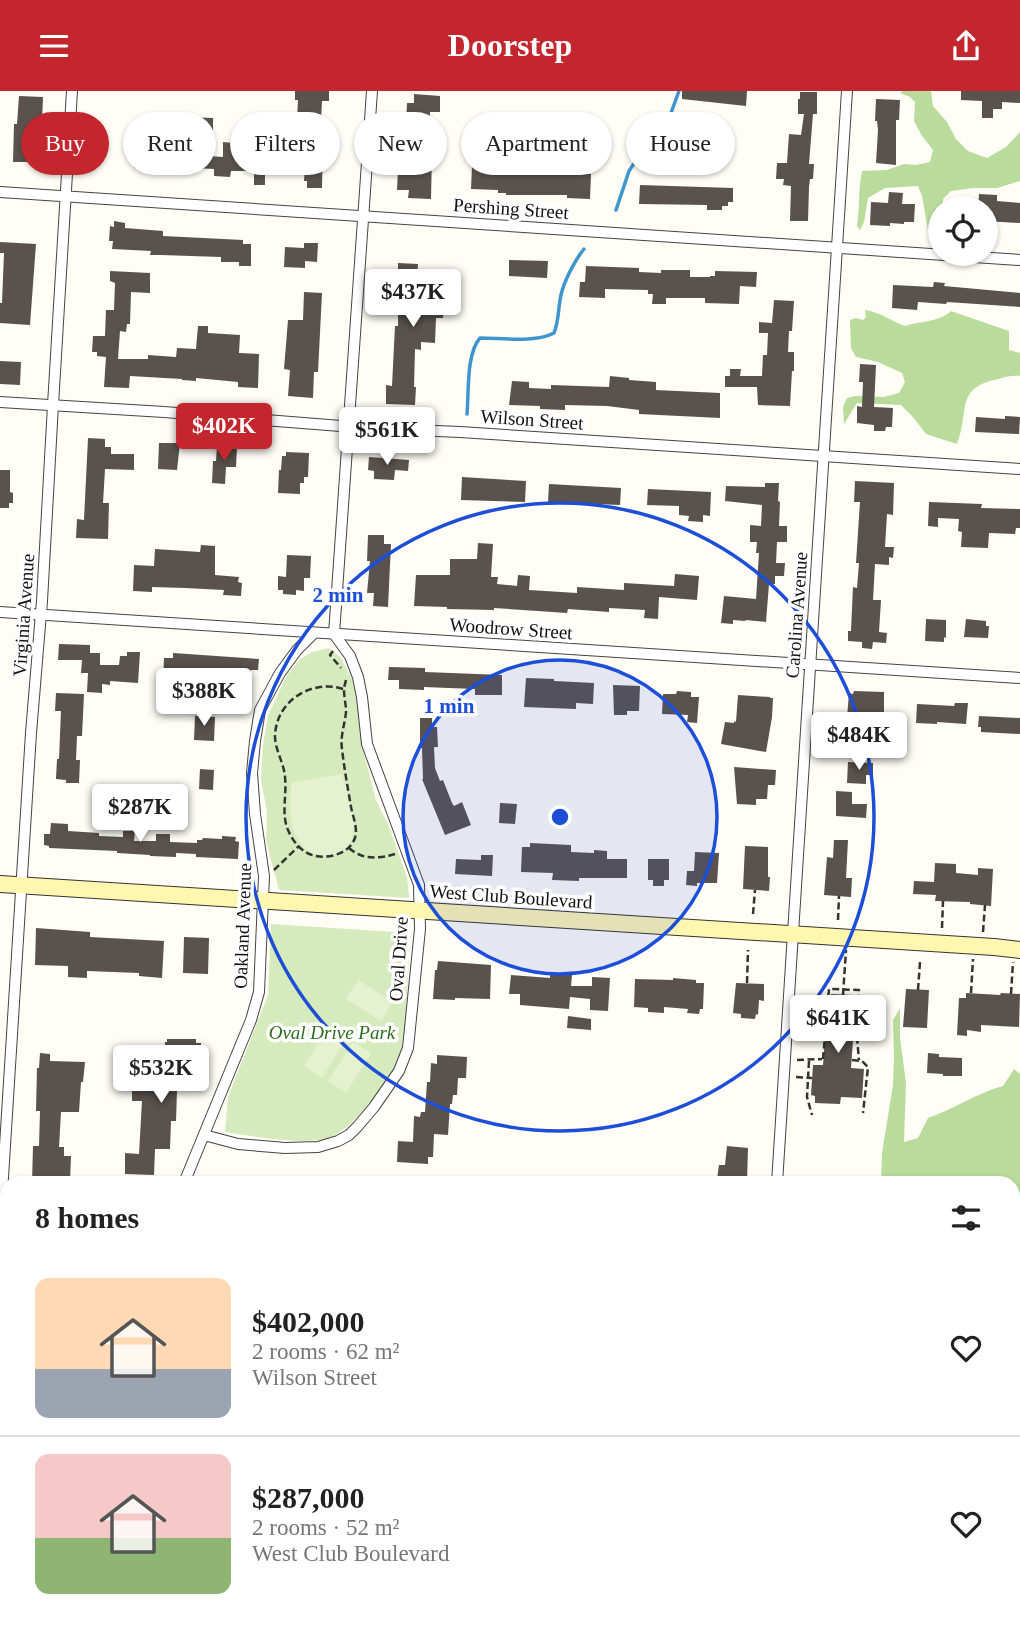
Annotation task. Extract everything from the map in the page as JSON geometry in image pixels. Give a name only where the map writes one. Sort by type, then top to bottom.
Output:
[{"type":"street","name":"Virginia Avenue","points":[[3,1176],[41,615],[72,91]]},
{"type":"street","points":[[334,634],[372,91]]},
{"type":"street","name":"Carolina Avenue","points":[[777,1176],[847,91]]},
{"type":"street","name":"Pershing Street","points":[[0,192],[1020,260]]},
{"type":"street","name":"Wilson Street","points":[[0,402],[1020,469]]},
{"type":"street","name":"Woodrow Street","points":[[0,612],[1020,678]]},
{"type":"street","name":"Oakland Avenue","points":[[187,1176],[251,1020],[259,992],[264,876],[252,773],[260,710],[280,673],[314,633]]},
{"type":"street","name":"Oval Drive","points":[[204,1135],[238,1144],[285,1148],[318,1147],[338,1140],[349,1135],[358,1126],[399,1071],[408,1048],[420,935],[418,885],[367,744],[358,677],[350,656],[334,634]]},
{"type":"street","name":"West Club Boulevard","points":[[0,884],[793,935],[1016,956]]},
{"type":"path","points":[[332,651],[330,655],[337,661],[346,680],[343,689],[346,705],[342,746],[356,830],[349,848],[321,858],[309,854],[299,846],[286,825],[284,765],[276,745],[275,733],[284,710],[298,694],[320,687],[343,689]]},
{"type":"path","points":[[279,866],[299,846]]},
{"type":"path","points":[[349,848],[367,858],[394,855]]},
{"type":"path","points":[[753,914],[755,890]]},
{"type":"path","points":[[838,920],[839,896]]},
{"type":"path","points":[[942,932],[943,901]]},
{"type":"path","points":[[983,935],[985,905]]},
{"type":"path","points":[[747,983],[748,950]]},
{"type":"path","points":[[843,992],[846,950]]},
{"type":"path","points":[[1011,993],[1016,956]]},
{"type":"path","points":[[971,993],[973,959]]},
{"type":"path","points":[[918,990],[920,962]]},
{"type":"path","points":[[793,1060],[823,1059],[828,989],[859,991],[859,1060]]},
{"type":"path","points":[[852,1060],[859,1060],[868,1067],[863,1113]]},
{"type":"path","points":[[808,1061],[810,1078],[807,1097],[812,1115]]},
{"type":"path","points":[[793,1077],[810,1078]]},
{"type":"green space","points":[[931,91],[933,106],[947,122],[956,139],[968,151],[987,158],[1006,147],[1020,132],[1020,181],[997,188],[973,188],[951,191],[946,196],[928,196],[928,230],[918,186],[885,188],[868,198],[860,230],[857,226],[862,171],[887,170],[904,164],[930,162],[933,150],[914,121],[915,102],[900,93]]},
{"type":"green space","points":[[865,310],[905,326],[936,319],[951,311],[1009,331],[1009,350],[1020,353],[1020,376],[1001,378],[975,388],[966,403],[957,444],[926,434],[901,405],[857,403],[844,424],[843,407],[847,398],[884,397],[899,393],[905,382],[902,373],[878,362],[856,357],[851,348],[850,320],[863,320],[866,317]]},
{"type":"green space","points":[[329,648],[341,658],[358,696],[362,746],[376,800],[388,824],[407,877],[409,898],[279,890],[266,841],[267,812],[261,780],[268,716],[287,675],[300,659],[312,652]]},
{"type":"green space","points":[[342,774],[353,819],[352,837],[347,848],[340,853],[314,854],[299,841],[292,826],[291,783]]},
{"type":"green space","name":"Oval Drive Park","points":[[271,924],[410,933],[404,1055],[390,1078],[360,1114],[339,1133],[328,1138],[292,1141],[225,1132],[228,1097],[268,995]]},
{"type":"green space","points":[[358,980],[393,1002],[381,1021],[346,999]]},
{"type":"green space","points":[[900,1008],[900,1038],[906,1083],[904,1142],[918,1138],[928,1118],[1003,1086],[1014,1069],[1020,1074],[1020,1176],[881,1176],[882,1153],[893,1085],[893,1020]]},
{"type":"green space","points":[[329,1026],[347,1038],[322,1078],[304,1066]]},
{"type":"green space","points":[[353,1042],[371,1053],[346,1093],[328,1081]]},
{"type":"building","points":[[295,91],[329,91],[329,101],[322,101],[321,112],[297,112],[298,100],[295,100]]},
{"type":"building","points":[[682,91],[747,91],[746,106],[682,99]]},
{"type":"building","points":[[961,91],[1020,91],[1020,103],[1002,102],[1002,109],[993,109],[993,118],[982,118],[982,101],[961,100]]},
{"type":"building","points":[[800,92],[817,92],[817,114],[813,114],[809,164],[814,164],[813,179],[810,179],[809,187],[808,221],[790,221],[791,186],[783,185],[784,179],[776,179],[777,163],[787,163],[789,134],[801,135],[804,114],[798,114]]},
{"type":"building","points":[[414,94],[440,96],[440,112],[407,112],[407,103],[414,103]]},
{"type":"building","points":[[19,96],[43,97],[42,112],[21,112],[21,162],[13,162],[14,124],[17,124]]},
{"type":"building","points":[[876,99],[900,100],[899,120],[896,120],[896,165],[876,163]]},
{"type":"building","points":[[223,142],[230,143],[230,177],[214,176],[216,157],[223,157]]},
{"type":"building","points":[[254,175],[265,175],[265,185],[254,185]]},
{"type":"building","points":[[304,175],[322,175],[322,188],[307,188],[307,181],[304,181]]},
{"type":"building","points":[[398,175],[432,175],[431,199],[408,198],[409,190],[397,190]]},
{"type":"building","points":[[472,175],[591,175],[590,199],[567,198],[567,195],[506,195],[498,193],[498,190],[471,189]]},
{"type":"building","points":[[640,185],[733,188],[733,202],[722,206],[722,210],[707,210],[707,205],[639,204]]},
{"type":"building","points":[[889,192],[903,193],[902,204],[915,204],[914,222],[890,223],[890,226],[870,225],[871,202],[888,203]]},
{"type":"building","points":[[998,201],[1020,203],[1020,223],[998,222]]},
{"type":"building","points":[[114,221],[125,223],[125,228],[163,231],[163,236],[243,240],[243,244],[251,244],[251,266],[239,266],[239,262],[221,262],[221,257],[150,255],[151,251],[112,249],[113,241],[109,241],[110,226],[114,227]]},
{"type":"building","points":[[0,242],[36,244],[30,325],[0,323],[4,253],[0,253]]},
{"type":"building","points":[[304,243],[318,243],[317,262],[305,261],[305,268],[284,267],[285,247],[304,248]]},
{"type":"building","points":[[509,260],[548,261],[547,278],[509,276]]},
{"type":"building","points":[[398,263],[418,264],[417,280],[445,280],[443,318],[436,318],[435,343],[421,342],[421,350],[415,349],[415,405],[386,404],[386,385],[392,386],[395,326],[398,326]]},
{"type":"building","points":[[586,266],[639,268],[639,272],[661,273],[661,270],[690,270],[690,277],[715,276],[715,271],[757,272],[756,287],[740,286],[739,304],[705,303],[705,298],[666,298],[666,304],[652,304],[653,294],[648,294],[648,290],[605,289],[605,298],[579,297],[580,282],[585,282]]},
{"type":"building","points":[[110,271],[150,273],[150,293],[131,292],[130,324],[127,324],[126,332],[120,331],[118,359],[148,359],[148,355],[176,357],[177,348],[196,349],[198,326],[208,326],[208,333],[240,335],[239,353],[259,354],[258,388],[238,387],[238,382],[196,378],[196,381],[130,376],[129,388],[104,387],[106,357],[92,352],[93,336],[105,336],[106,310],[114,310],[115,283],[110,281]]},
{"type":"building","points":[[934,282],[945,283],[944,286],[1020,293],[1020,307],[918,302],[917,310],[892,308],[893,285],[933,287]]},
{"type":"building","points":[[304,292],[322,293],[318,372],[314,372],[313,398],[288,396],[290,370],[284,369],[288,320],[303,320]]},
{"type":"building","points":[[774,300],[794,301],[788,352],[794,352],[790,406],[758,405],[757,387],[725,387],[725,376],[730,376],[730,369],[741,369],[740,376],[762,376],[768,333],[759,333],[759,322],[772,323]]},
{"type":"building","points":[[0,361],[21,362],[20,385],[0,384]]},
{"type":"building","points":[[860,364],[876,365],[874,407],[893,408],[892,427],[886,427],[885,431],[874,431],[874,425],[857,423],[857,406],[862,407],[863,382],[859,382]]},
{"type":"building","points":[[610,376],[656,382],[656,390],[720,393],[720,418],[639,414],[639,410],[607,406],[565,405],[565,410],[509,405],[512,381],[529,382],[529,388],[551,389],[551,385],[609,387]]},
{"type":"building","points":[[1005,416],[1020,417],[1019,434],[975,432],[976,417],[1005,419]]},
{"type":"building","points":[[88,438],[105,439],[105,447],[111,447],[111,454],[134,454],[134,470],[105,469],[103,503],[109,503],[108,539],[76,538],[77,519],[84,520]]},
{"type":"building","points":[[159,443],[180,443],[177,470],[158,469]]},
{"type":"building","points":[[217,446],[237,447],[236,467],[226,467],[225,484],[212,483]]},
{"type":"building","points":[[286,452],[309,453],[308,477],[304,477],[304,483],[300,483],[300,494],[278,493],[279,470],[282,456],[286,456]]},
{"type":"building","points":[[369,457],[409,460],[408,471],[395,470],[394,480],[374,479],[374,471],[368,470]]},
{"type":"building","points":[[0,470],[10,470],[13,503],[9,503],[9,508],[0,508]]},
{"type":"building","points":[[462,477],[526,481],[525,502],[461,500]]},
{"type":"building","points":[[855,481],[894,483],[893,515],[887,514],[885,547],[894,547],[893,558],[889,557],[889,565],[875,564],[873,600],[881,600],[879,632],[887,633],[886,643],[873,642],[872,649],[862,648],[862,642],[848,641],[853,587],[857,588],[859,563],[856,563],[860,502],[854,502]]},
{"type":"building","points":[[765,483],[779,483],[779,526],[787,526],[787,542],[777,542],[776,563],[785,563],[784,576],[775,576],[775,584],[769,584],[766,622],[733,620],[733,624],[721,623],[724,596],[756,599],[759,553],[756,553],[757,542],[750,542],[750,525],[761,526],[762,505],[725,501],[726,486],[765,487]]},
{"type":"building","points":[[549,484],[621,488],[620,505],[548,502]]},
{"type":"building","points":[[648,489],[711,492],[710,516],[703,515],[703,522],[688,521],[689,516],[679,515],[679,506],[647,505]]},
{"type":"building","points":[[929,502],[1020,509],[1020,528],[1016,528],[1015,534],[989,533],[988,548],[961,547],[959,519],[938,518],[938,527],[928,526]]},
{"type":"building","points":[[368,535],[384,535],[384,544],[391,544],[388,607],[373,606],[374,593],[367,593],[370,561],[367,561]]},
{"type":"building","points":[[478,543],[493,544],[491,577],[498,577],[497,584],[517,586],[518,575],[530,576],[529,590],[577,593],[577,587],[624,590],[624,583],[674,586],[675,574],[699,576],[697,600],[659,597],[658,619],[644,618],[645,610],[609,608],[609,612],[568,609],[567,613],[414,606],[416,575],[450,575],[450,559],[477,559]]},
{"type":"building","points":[[201,545],[215,546],[215,575],[239,577],[238,582],[242,583],[241,596],[223,595],[224,590],[185,588],[152,587],[152,592],[133,591],[134,565],[154,566],[155,549],[200,552]]},
{"type":"building","points":[[287,555],[311,556],[310,578],[304,578],[304,591],[296,590],[296,595],[283,594],[283,590],[278,590],[278,576],[286,577]]},
{"type":"building","points":[[926,619],[946,620],[944,642],[925,641]]},
{"type":"building","points":[[966,619],[986,621],[986,626],[989,626],[988,638],[964,637]]},
{"type":"building","points":[[59,644],[90,645],[90,653],[100,653],[100,665],[119,665],[120,656],[127,656],[127,652],[140,652],[138,683],[110,681],[110,685],[102,684],[102,693],[87,692],[88,673],[81,673],[82,660],[58,660]]},
{"type":"building","points":[[173,653],[259,659],[258,670],[251,670],[251,687],[229,686],[229,701],[215,700],[216,691],[202,691],[202,687],[197,687],[198,685],[163,683],[164,658],[173,658]]},
{"type":"building","points":[[389,667],[425,668],[425,672],[502,675],[502,695],[475,695],[475,689],[399,689],[399,680],[388,680]]},
{"type":"building","points":[[526,678],[594,683],[593,704],[576,703],[576,709],[524,707]]},
{"type":"building","points":[[613,685],[640,686],[639,711],[614,715]]},
{"type":"building","points":[[677,691],[691,692],[691,697],[699,697],[697,723],[687,722],[688,715],[662,714],[663,694],[676,694]]},
{"type":"building","points":[[854,691],[884,692],[884,714],[872,714],[871,743],[845,742],[849,693],[853,694]]},
{"type":"building","points":[[56,693],[84,694],[82,736],[77,736],[79,783],[66,783],[66,780],[56,779],[61,711],[55,711]]},
{"type":"building","points":[[738,695],[773,698],[766,752],[721,744],[725,722],[736,722]]},
{"type":"building","points":[[955,703],[968,703],[966,724],[916,723],[917,704],[954,706]]},
{"type":"building","points":[[195,716],[215,717],[214,741],[194,740]]},
{"type":"building","points":[[979,716],[1020,718],[1020,734],[981,732],[981,727],[978,727]]},
{"type":"building","points":[[420,718],[432,718],[432,727],[437,727],[435,768],[454,806],[462,802],[471,825],[445,835],[422,779]]},
{"type":"building","points":[[848,762],[873,763],[873,775],[866,775],[866,784],[847,783]]},
{"type":"building","points":[[734,767],[776,770],[775,785],[768,785],[767,799],[756,799],[756,805],[737,804]]},
{"type":"building","points":[[200,769],[214,770],[213,790],[199,789]]},
{"type":"building","points":[[836,791],[852,792],[852,804],[867,804],[866,818],[836,816]]},
{"type":"building","points":[[500,803],[517,804],[515,824],[499,823]]},
{"type":"building","points":[[51,823],[68,824],[68,831],[99,833],[99,836],[123,837],[123,831],[135,831],[134,841],[156,841],[156,834],[170,834],[170,842],[197,843],[197,840],[203,838],[236,837],[235,841],[239,842],[238,859],[196,857],[196,854],[176,853],[176,857],[150,856],[117,851],[49,848],[44,845],[44,834],[50,834]]},
{"type":"building","points":[[834,840],[848,840],[846,878],[852,878],[851,897],[824,895],[827,857],[833,858]]},
{"type":"building","points":[[530,843],[571,845],[571,852],[607,851],[607,859],[627,859],[627,878],[552,880],[553,873],[521,872],[522,847],[530,847]]},
{"type":"building","points":[[745,846],[768,847],[769,891],[743,889]]},
{"type":"building","points":[[695,852],[719,853],[717,883],[686,885],[687,871],[694,871]]},
{"type":"building","points":[[481,855],[493,855],[492,876],[455,874],[456,859],[481,860]]},
{"type":"building","points":[[648,859],[669,859],[669,880],[664,880],[664,886],[653,886],[653,880],[648,880]]},
{"type":"building","points":[[935,863],[956,864],[956,873],[978,875],[978,868],[993,869],[991,906],[970,902],[935,901],[936,895],[913,894],[914,881],[934,882]]},
{"type":"building","points":[[36,928],[90,932],[90,937],[164,941],[162,978],[139,976],[139,973],[87,971],[87,978],[68,977],[68,966],[35,965]]},
{"type":"building","points":[[184,937],[209,938],[208,974],[183,973]]},
{"type":"building","points":[[438,961],[491,965],[490,999],[433,999]]},
{"type":"building","points":[[550,973],[572,975],[571,986],[592,986],[592,977],[610,978],[608,1011],[590,1010],[590,999],[570,997],[569,1009],[520,1005],[520,994],[509,994],[511,975],[550,978]]},
{"type":"building","points":[[673,978],[704,983],[703,1009],[700,1009],[699,1014],[687,1013],[688,1009],[664,1007],[664,1013],[648,1012],[648,1008],[634,1007],[635,979]]},
{"type":"building","points":[[736,983],[764,984],[764,1001],[759,1000],[758,1015],[756,1014],[755,1019],[741,1018],[741,1014],[733,1013]]},
{"type":"building","points":[[906,989],[929,990],[927,1028],[903,1027]]},
{"type":"building","points":[[966,993],[1020,994],[1019,1027],[981,1025],[981,1032],[967,1030],[967,1036],[957,1035],[959,998],[966,998]]},
{"type":"building","points":[[831,994],[854,995],[853,1000],[856,1000],[851,1068],[864,1069],[862,1098],[841,1097],[840,1104],[815,1103],[815,1096],[811,1095],[813,1065],[823,1065],[828,998]]},
{"type":"building","points":[[568,1016],[591,1019],[591,1030],[567,1028]]},
{"type":"building","points":[[167,1039],[196,1039],[196,1043],[201,1043],[200,1060],[187,1060],[186,1091],[177,1091],[176,1121],[171,1121],[170,1149],[155,1149],[154,1175],[125,1174],[125,1153],[139,1154],[142,1101],[132,1101],[132,1085],[160,1086]]},
{"type":"building","points":[[40,1053],[50,1054],[50,1061],[85,1062],[79,1112],[61,1112],[59,1147],[64,1147],[64,1156],[71,1156],[70,1176],[32,1176],[33,1146],[39,1146],[40,1111],[36,1111]]},
{"type":"building","points":[[928,1053],[939,1054],[939,1057],[962,1058],[962,1076],[927,1073]]},
{"type":"building","points":[[437,1055],[467,1057],[466,1078],[458,1078],[457,1095],[453,1095],[450,1104],[448,1135],[434,1134],[433,1157],[428,1157],[428,1164],[397,1162],[398,1141],[413,1142],[414,1116],[420,1117],[421,1112],[425,1112],[431,1063],[437,1064]]},
{"type":"building","points":[[727,1146],[748,1148],[747,1176],[717,1176],[719,1165],[725,1165]]},
{"type":"waterway","points":[[616,210],[629,171],[671,113],[679,91]]},
{"type":"waterway","points":[[467,414],[470,363],[480,338],[528,339],[554,333],[565,283],[584,249]]}]
